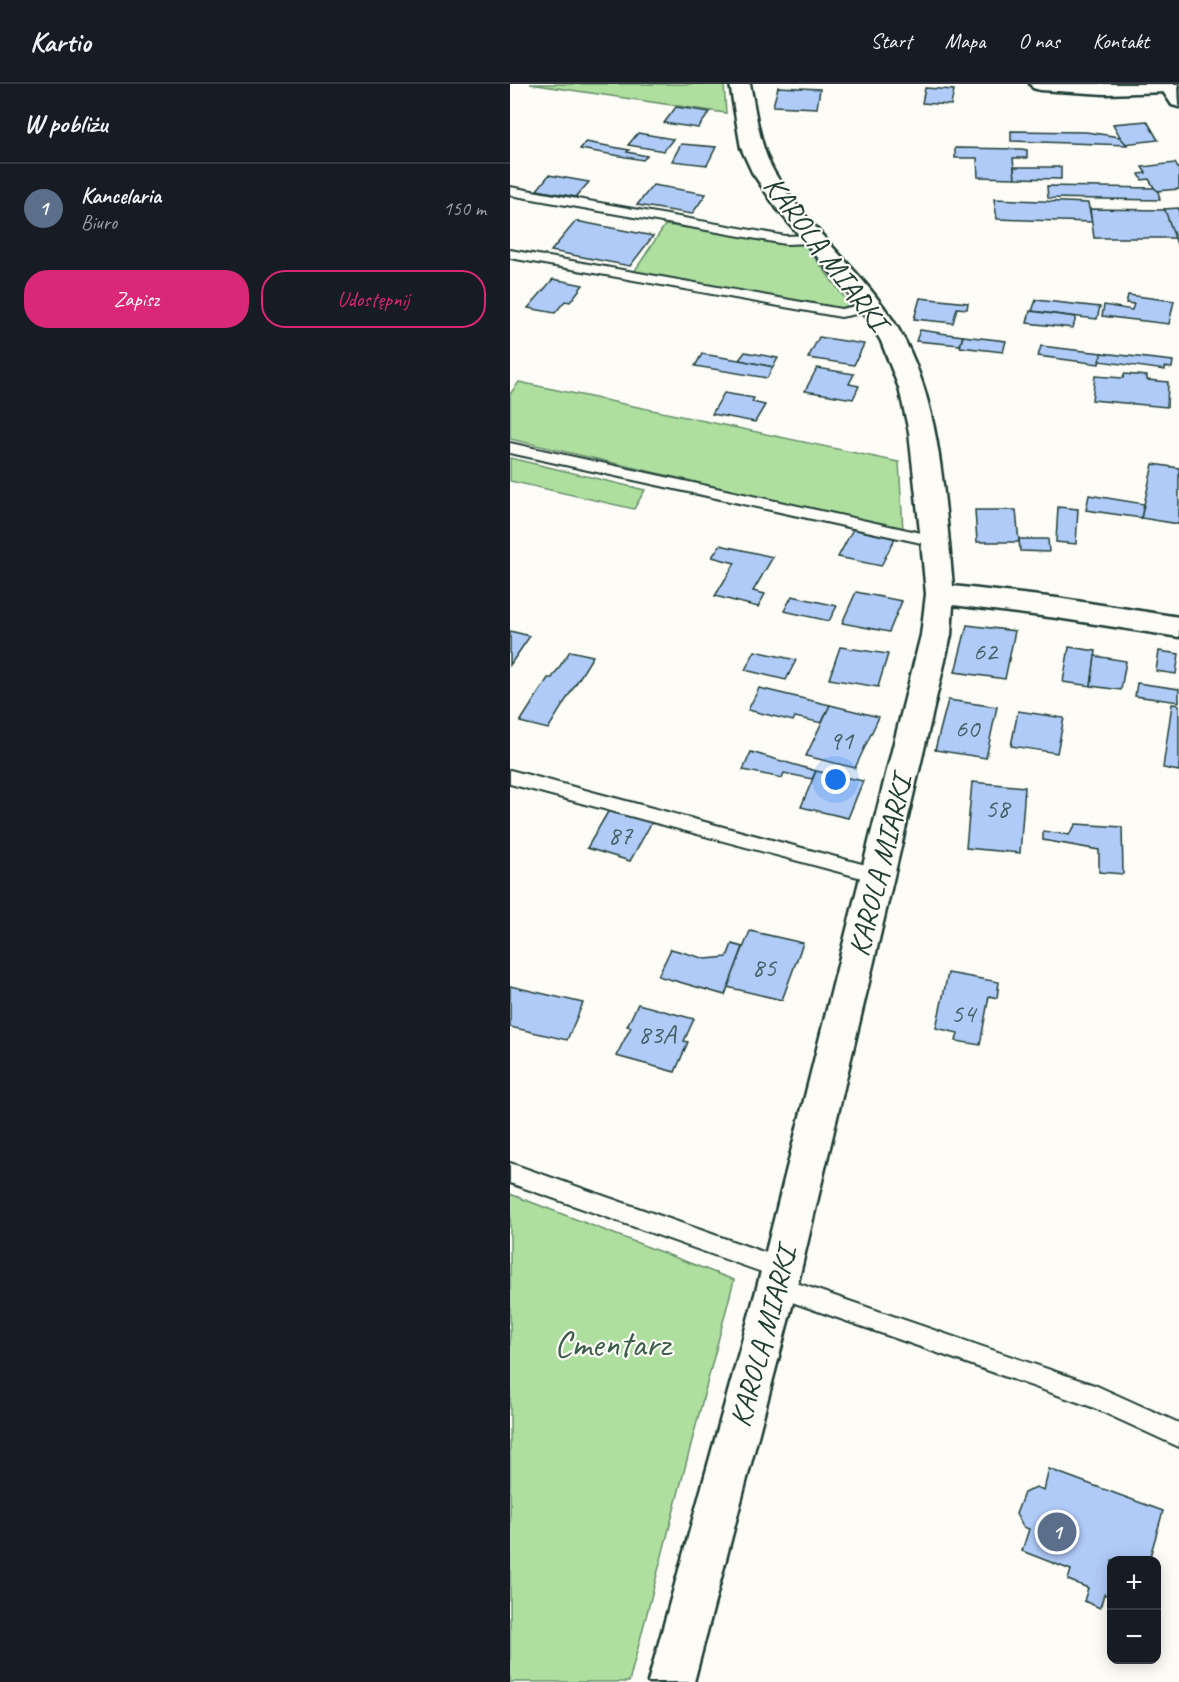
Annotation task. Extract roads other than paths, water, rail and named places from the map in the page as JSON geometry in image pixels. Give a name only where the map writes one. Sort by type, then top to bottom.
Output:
[{"type":"street","name":"KAROLA MIARKI","points":[[671,1682],[779,1277],[936,635],[940,594],[922,432],[912,388],[893,341],[872,307],[786,205],[763,172],[752,148],[740,84]]},
{"type":"street","points":[[1040,84],[1172,90]]},
{"type":"street","points":[[940,594],[1057,608],[1179,627]]},
{"type":"lane","points":[[510,191],[785,240],[815,239]]},
{"type":"lane","points":[[510,254],[842,313],[872,307]]},
{"type":"lane","points":[[510,448],[935,541]]},
{"type":"lane","points":[[510,777],[877,875]]},
{"type":"lane","points":[[510,1173],[1097,1397],[1179,1435]]},
{"type":"place","name":"Kancelaria","points":[[1057,1532]]},
{"type":"park label","name":"Cmentarz","points":[[612,1343]]}]
